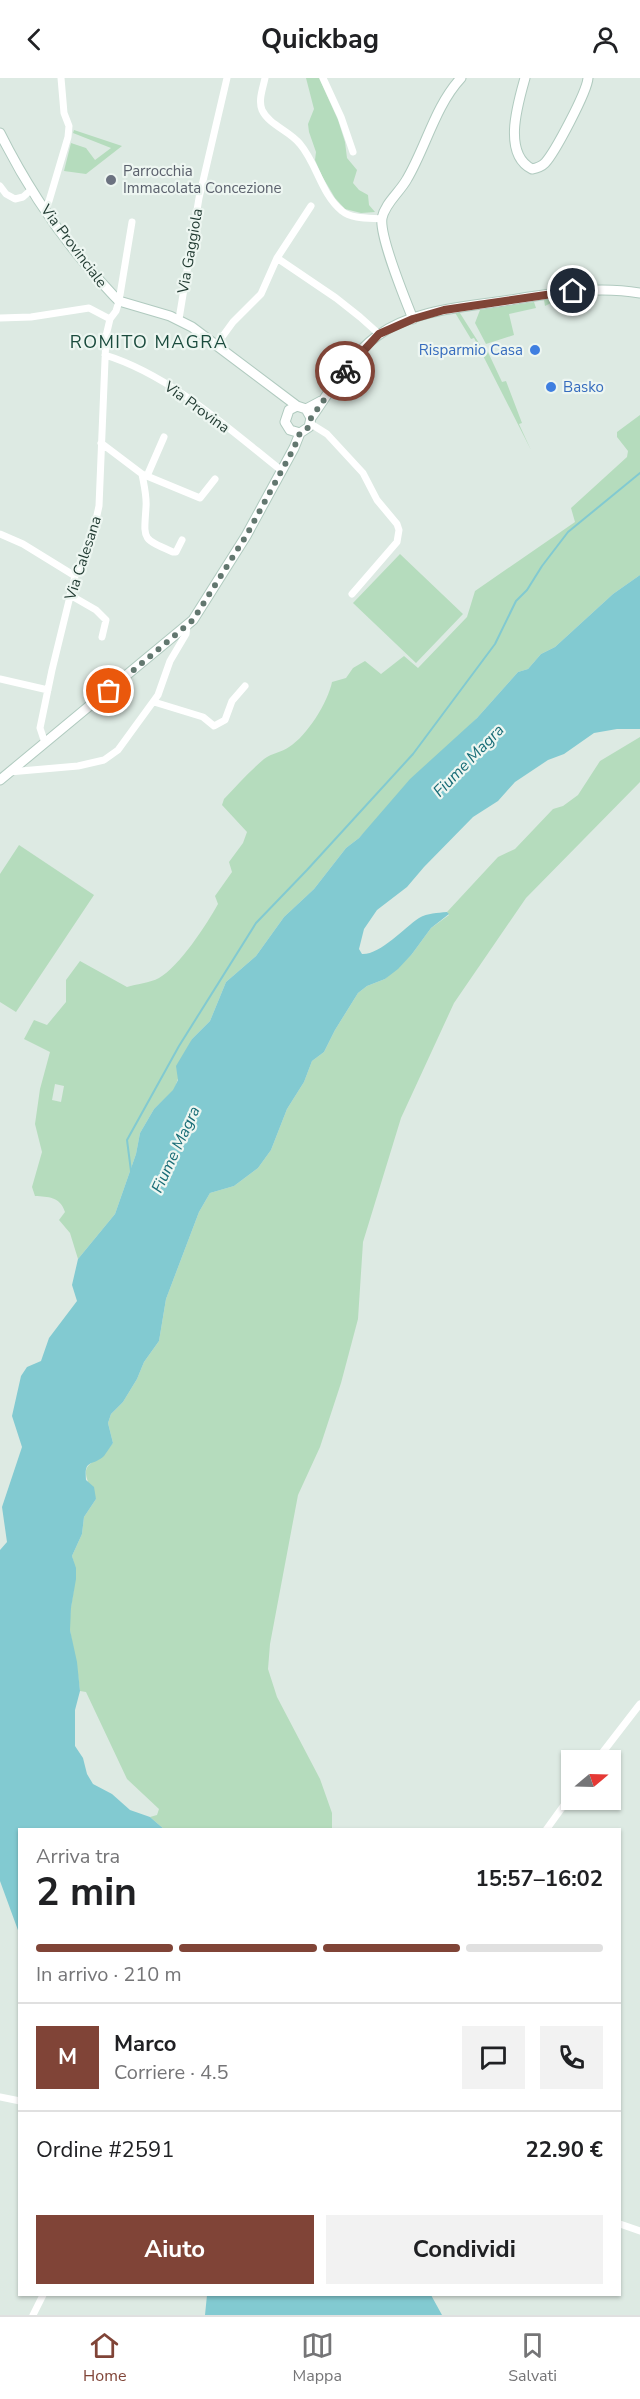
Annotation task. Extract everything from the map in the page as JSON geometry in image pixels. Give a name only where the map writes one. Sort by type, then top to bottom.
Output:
[{"type":"main road","points":[[413,319],[392,261],[382,219],[387,207],[407,179],[453,86],[461,78]]},
{"type":"main road","points":[[525,78],[518,101],[515,141],[521,160],[532,169],[544,164],[548,159],[579,104],[588,78]]},
{"type":"main road","name":"Via Provinciale","points":[[0,133],[17,166],[45,208],[92,270],[119,301],[179,320],[217,344],[277,392],[287,413],[285,422],[290,430],[290,455]]},
{"type":"main road","points":[[287,413],[306,414],[325,399],[360,352],[379,334],[413,319],[444,310],[564,292],[611,289],[640,293]]},
{"type":"main road","points":[[277,392],[306,414],[307,430],[300,433],[290,430]]},
{"type":"main road","points":[[0,780],[187,626],[205,604],[282,471],[300,433]]},
{"type":"street","points":[[45,208],[68,137],[69,126],[64,113],[62,78]]},
{"type":"street","name":"Via Gaggiola","points":[[179,320],[200,198],[227,78]]},
{"type":"street","points":[[265,78],[260,101],[262,109],[267,117],[300,144],[329,195],[341,211],[348,215],[382,219]]},
{"type":"street","points":[[323,78],[341,117],[353,152]]},
{"type":"street","points":[[0,186],[6,194],[15,199],[22,197],[32,189]]},
{"type":"street","points":[[217,344],[233,322],[261,294],[277,258],[311,206]]},
{"type":"street","name":"Via Calesana","points":[[45,743],[40,729],[48,690],[75,576],[95,524],[99,506],[105,355],[110,319],[119,301],[132,222]]},
{"type":"street","points":[[277,258],[360,316],[379,334]]},
{"type":"street","points":[[0,318],[31,317],[89,308],[110,319]]},
{"type":"street","name":"Via Provina","points":[[105,355],[129,363],[159,379],[282,471]]},
{"type":"street","points":[[306,414],[363,473],[377,500],[397,524],[399,530],[397,542],[352,594]]},
{"type":"street","points":[[164,437],[145,475],[147,505],[143,529],[145,536],[153,544],[173,552],[176,552],[182,540]]},
{"type":"street","points":[[101,443],[145,475],[200,498],[215,479]]},
{"type":"street","points":[[0,534],[23,543],[75,576]]},
{"type":"street","points":[[70,595],[96,610],[106,620],[102,637]]},
{"type":"street","points":[[9,772],[78,766],[104,760],[118,750],[154,702],[170,661],[186,634],[187,626]]},
{"type":"street","points":[[0,679],[48,690]]},
{"type":"street","points":[[154,702],[202,717],[213,726],[225,720],[232,701],[245,686]]},
{"type":"street","points":[[604,1750],[640,1704]]},
{"type":"street","points":[[547,1828],[561,1809]]},
{"type":"street","points":[[0,2097],[18,2101]]},
{"type":"street","points":[[621,2224],[640,2231]]},
{"type":"street","points":[[33,2315],[42,2296]]},
{"type":"green space","points":[[306,78],[319,78],[338,120],[347,158],[357,170],[353,183],[368,195],[369,205],[375,212],[361,213],[345,209],[335,198],[322,176],[315,160],[316,152],[309,132],[308,124],[314,109]]},
{"type":"green space","points":[[74,130],[122,146],[86,174],[64,171],[71,143],[86,148],[95,160],[111,148],[73,133]]},
{"type":"green space","points":[[562,297],[591,298],[558,306],[551,303],[545,306],[544,300]]},
{"type":"green space","points":[[534,302],[536,308],[509,314],[514,335],[486,344],[475,323],[480,310]]},
{"type":"green space","points":[[458,310],[484,351],[487,350],[502,382],[506,381],[522,423],[519,424],[531,450],[474,338],[471,339],[454,311]]},
{"type":"green space","points":[[640,415],[640,575],[613,594],[555,647],[541,654],[528,669],[518,672],[477,718],[359,838],[346,848],[314,889],[284,917],[256,956],[226,982],[210,1021],[192,1039],[174,1090],[154,1109],[140,1133],[136,1154],[115,1214],[78,1259],[70,1233],[59,1220],[65,1212],[63,1207],[53,1198],[35,1196],[32,1187],[42,1152],[35,1124],[40,1089],[50,1052],[24,1039],[34,1020],[47,1025],[66,1002],[66,980],[80,961],[127,987],[155,980],[175,965],[200,933],[218,904],[215,896],[232,872],[229,862],[243,843],[247,832],[222,805],[224,799],[264,759],[289,747],[303,735],[321,708],[332,682],[346,678],[353,668],[365,661],[381,674],[404,656],[418,668],[467,617],[475,591],[575,522],[571,508],[627,457],[628,451],[617,437],[617,432]],"holes":[[[55,1084],[64,1086],[61,1102],[52,1100]]]},
{"type":"green space","points":[[400,554],[463,614],[416,663],[353,603]]},
{"type":"green space","points":[[640,737],[640,782],[526,898],[454,1003],[401,1118],[363,1242],[358,1319],[341,1383],[320,1447],[298,1495],[270,1644],[268,1669],[277,1697],[320,1779],[332,1813],[332,1828],[163,1828],[150,1817],[157,1815],[159,1809],[127,1779],[86,1692],[80,1691],[70,1620],[75,1574],[72,1556],[82,1534],[84,1517],[96,1499],[86,1476],[86,1470],[113,1443],[108,1423],[111,1414],[123,1402],[144,1362],[159,1341],[166,1299],[199,1212],[210,1193],[234,1186],[258,1168],[271,1150],[287,1109],[304,1082],[312,1061],[324,1052],[358,993],[367,986],[385,979],[412,954],[431,928],[449,915],[447,912],[498,857],[515,849],[553,809],[563,806],[578,795],[600,761]]},
{"type":"green space","points":[[19,845],[94,895],[16,1012],[0,1002],[0,874]]},
{"type":"water","name":"Fiume Magra","points":[[640,575],[640,729],[617,729],[594,733],[564,754],[548,760],[515,782],[498,801],[473,817],[407,887],[377,910],[364,929],[359,949],[362,954],[384,946],[422,916],[447,912],[449,914],[431,928],[398,969],[385,979],[367,986],[358,993],[324,1052],[312,1061],[304,1082],[287,1109],[271,1150],[258,1168],[234,1186],[210,1193],[199,1212],[166,1299],[159,1341],[144,1362],[123,1402],[111,1414],[108,1423],[113,1443],[104,1456],[86,1469],[86,1480],[94,1487],[96,1499],[84,1517],[82,1534],[72,1556],[76,1568],[76,1579],[70,1630],[80,1691],[75,1710],[75,1746],[83,1758],[87,1774],[93,1784],[112,1794],[130,1810],[150,1817],[163,1828],[18,1828],[18,1930],[0,1881],[0,1550],[7,1542],[2,1507],[22,1447],[12,1416],[21,1376],[27,1367],[41,1361],[49,1338],[77,1301],[72,1285],[78,1259],[115,1214],[136,1154],[140,1133],[154,1109],[173,1090],[178,1080],[176,1066],[192,1039],[210,1021],[226,982],[256,956],[284,917],[314,889],[346,848],[359,838],[410,779],[477,718],[518,672],[528,669],[541,654],[555,647],[613,594]]},
{"type":"water","points":[[207,2296],[432,2296],[442,2315],[205,2315]]},
{"type":"waterway","points":[[131,1171],[127,1140],[179,1046],[256,923],[413,754],[495,644],[516,601],[527,590],[568,532],[640,473]]},
{"type":"way so far","points":[[109,691],[187,626],[205,604],[246,536],[300,433],[307,430],[311,424],[311,418],[345,371]]},
{"type":"place","name":"Parrocchia Immacolata Concezione","points":[[111,180]]},
{"type":"place","name":"Risparmio Casa","points":[[535,350]]},
{"type":"place","name":"Basko","points":[[551,387]]},
{"type":"district","name":"ROMITO MAGRA","points":[[149,342]]},
{"type":"route","points":[[345,371],[360,352],[379,334],[413,319],[444,310],[573,291]]}]
